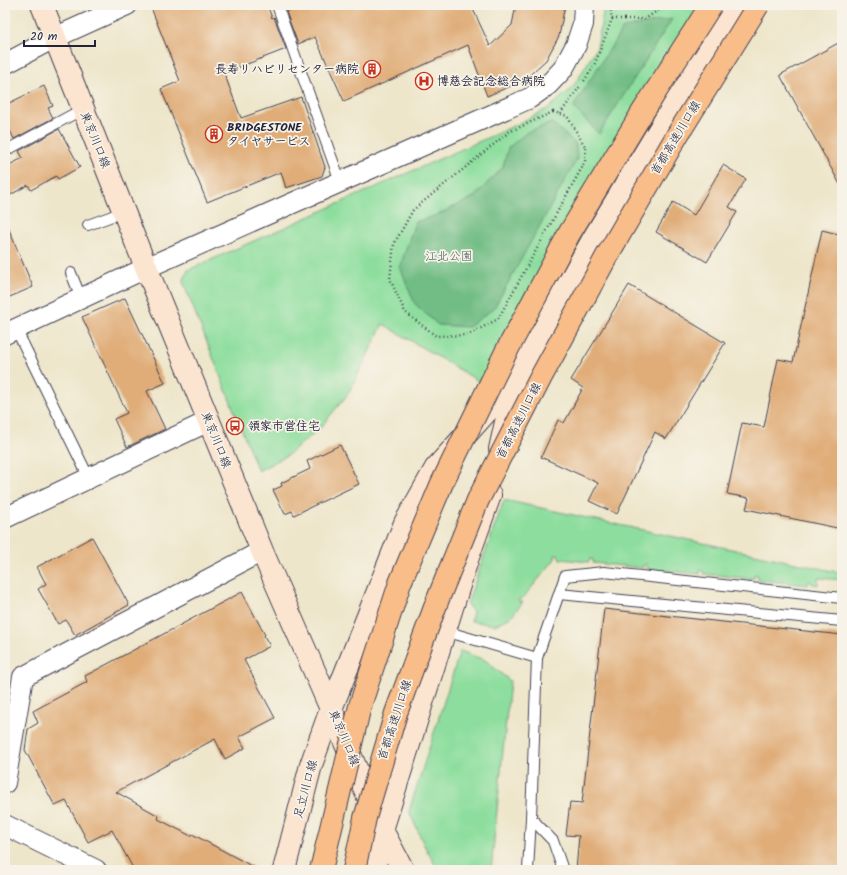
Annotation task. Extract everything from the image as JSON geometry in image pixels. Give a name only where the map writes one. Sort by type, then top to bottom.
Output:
[{"type":"highway","points":[[321,870],[360,706],[400,583],[442,483],[505,354],[569,234],[642,113],[711,5]]},
{"type":"highway","name":"首都高速川口線","points":[[354,870],[364,818],[396,713],[438,599],[478,500],[541,377],[608,254],[678,134],[758,5]]},
{"type":"street","name":"東京川口線","points":[[42,5],[123,212],[262,551],[382,830],[403,870]]},
{"type":"street","points":[[5,64],[54,38],[127,5]]},
{"type":"street","points":[[11,332],[146,268],[530,98],[548,84],[563,69],[576,45],[583,24],[584,5]]},
{"type":"street","points":[[374,870],[382,830],[468,558],[489,500],[515,380],[592,241],[688,82],[737,5]]},
{"type":"street","name":"足立川口線","points":[[284,870],[311,765],[331,709],[405,523],[436,468],[515,380]]},
{"type":"street","points":[[6,516],[209,421]]},
{"type":"street","points":[[5,783],[23,678],[262,551]]},
{"type":"street","points":[[5,825],[96,870]]},
{"type":"lane","points":[[277,5],[340,181]]},
{"type":"lane","points":[[5,151],[82,109]]},
{"type":"lane","points":[[88,225],[123,212]]},
{"type":"lane","points":[[71,273],[81,298]]},
{"type":"lane","points":[[11,332],[89,478]]},
{"type":"lane","points":[[528,870],[537,658],[565,576],[604,572],[842,598]]},
{"type":"lane","points":[[559,594],[842,621]]},
{"type":"lane","points":[[445,631],[537,658]]},
{"type":"lane","points":[[531,818],[553,841],[563,870]]},
{"type":"path","points":[[612,19],[645,19],[666,5]]},
{"type":"path","points":[[553,112],[567,116],[586,148],[585,162],[498,319],[468,335],[436,336],[405,312],[390,279],[394,244],[413,210],[509,132],[553,112]]},
{"type":"green space","name":"江北公園","points":[[602,5],[709,5],[480,382],[383,324],[348,394],[320,428],[288,455],[258,471],[183,282],[188,270],[505,130],[549,108],[573,87],[597,47],[603,13]]},
{"type":"green space","points":[[672,19],[599,134],[573,107],[623,28]]},
{"type":"green space","points":[[552,123],[576,144],[577,159],[494,308],[469,327],[438,325],[415,304],[400,267],[415,222],[437,215],[474,197],[503,167],[508,148],[527,132]]},
{"type":"green space","points":[[504,500],[842,573],[842,580],[818,578],[818,585],[812,584],[812,582],[809,581],[808,585],[758,580],[758,575],[754,575],[753,579],[704,574],[703,571],[700,570],[700,574],[647,569],[647,564],[643,565],[643,568],[593,563],[593,559],[590,559],[589,562],[560,559],[558,554],[555,555],[555,559],[523,598],[519,599],[519,602],[523,602],[511,617],[495,625],[471,621],[473,612],[467,604]]},
{"type":"green space","points":[[460,651],[485,660],[510,681],[491,870],[438,870],[424,845],[409,811]]},
{"type":"building","points":[[150,5],[267,5],[272,18],[274,17],[286,49],[224,73],[241,118],[301,97],[325,167],[322,176],[286,188],[281,172],[207,202],[161,89],[180,81]]},
{"type":"building","name":"長寿リハビリセンター病院","points":[[301,5],[471,5],[490,46],[512,25],[516,5],[565,5],[559,36],[546,60],[523,81],[487,96],[468,45],[344,101],[315,37],[298,44],[286,12]]},
{"type":"building","points":[[842,41],[842,188],[780,75]]},
{"type":"building","points":[[44,86],[53,106],[48,108],[53,118],[14,139],[5,120],[5,105]]},
{"type":"building","points":[[59,129],[80,167],[58,179],[56,176],[31,190],[28,185],[5,198],[5,167],[23,158],[19,151]]},
{"type":"building","points":[[723,165],[746,179],[729,207],[737,212],[707,262],[656,232],[673,202],[694,215]]},
{"type":"building","points":[[5,220],[33,287],[5,299]]},
{"type":"building","points":[[822,230],[842,235],[842,529],[746,509],[749,498],[727,494],[742,423],[764,427],[778,359],[793,362]]},
{"type":"building","points":[[629,285],[725,343],[666,439],[655,432],[617,514],[589,501],[598,483],[541,457],[558,420],[564,423],[583,388],[571,380]]},
{"type":"building","points":[[125,298],[165,383],[147,391],[165,429],[127,447],[114,419],[127,413],[82,317]]},
{"type":"building","points":[[340,445],[359,484],[294,515],[292,511],[285,514],[273,490],[282,486],[281,483],[310,469],[307,461]]},
{"type":"building","points":[[92,537],[129,605],[75,635],[66,620],[58,624],[38,589],[46,584],[37,567]]},
{"type":"building","points":[[242,592],[270,646],[244,660],[275,718],[239,737],[245,748],[225,759],[215,739],[116,792],[159,816],[158,819],[191,836],[192,834],[259,870],[134,870],[112,830],[88,842],[66,801],[55,806],[25,750],[28,729],[38,723],[33,711],[87,682],[85,676]]},
{"type":"building","points":[[604,609],[842,635],[842,870],[576,870],[579,836],[566,835],[570,802],[582,803]]},
{"type":"place","name":"長寿リハビリセンター病院","points":[[372,69]]},
{"type":"place","name":"博慈会記念総合病院","points":[[424,81]]},
{"type":"place","name":"BRIDGESTONE タイヤサービス","points":[[214,134]]},
{"type":"place","name":"領家市営住宅","points":[[235,426]]}]
